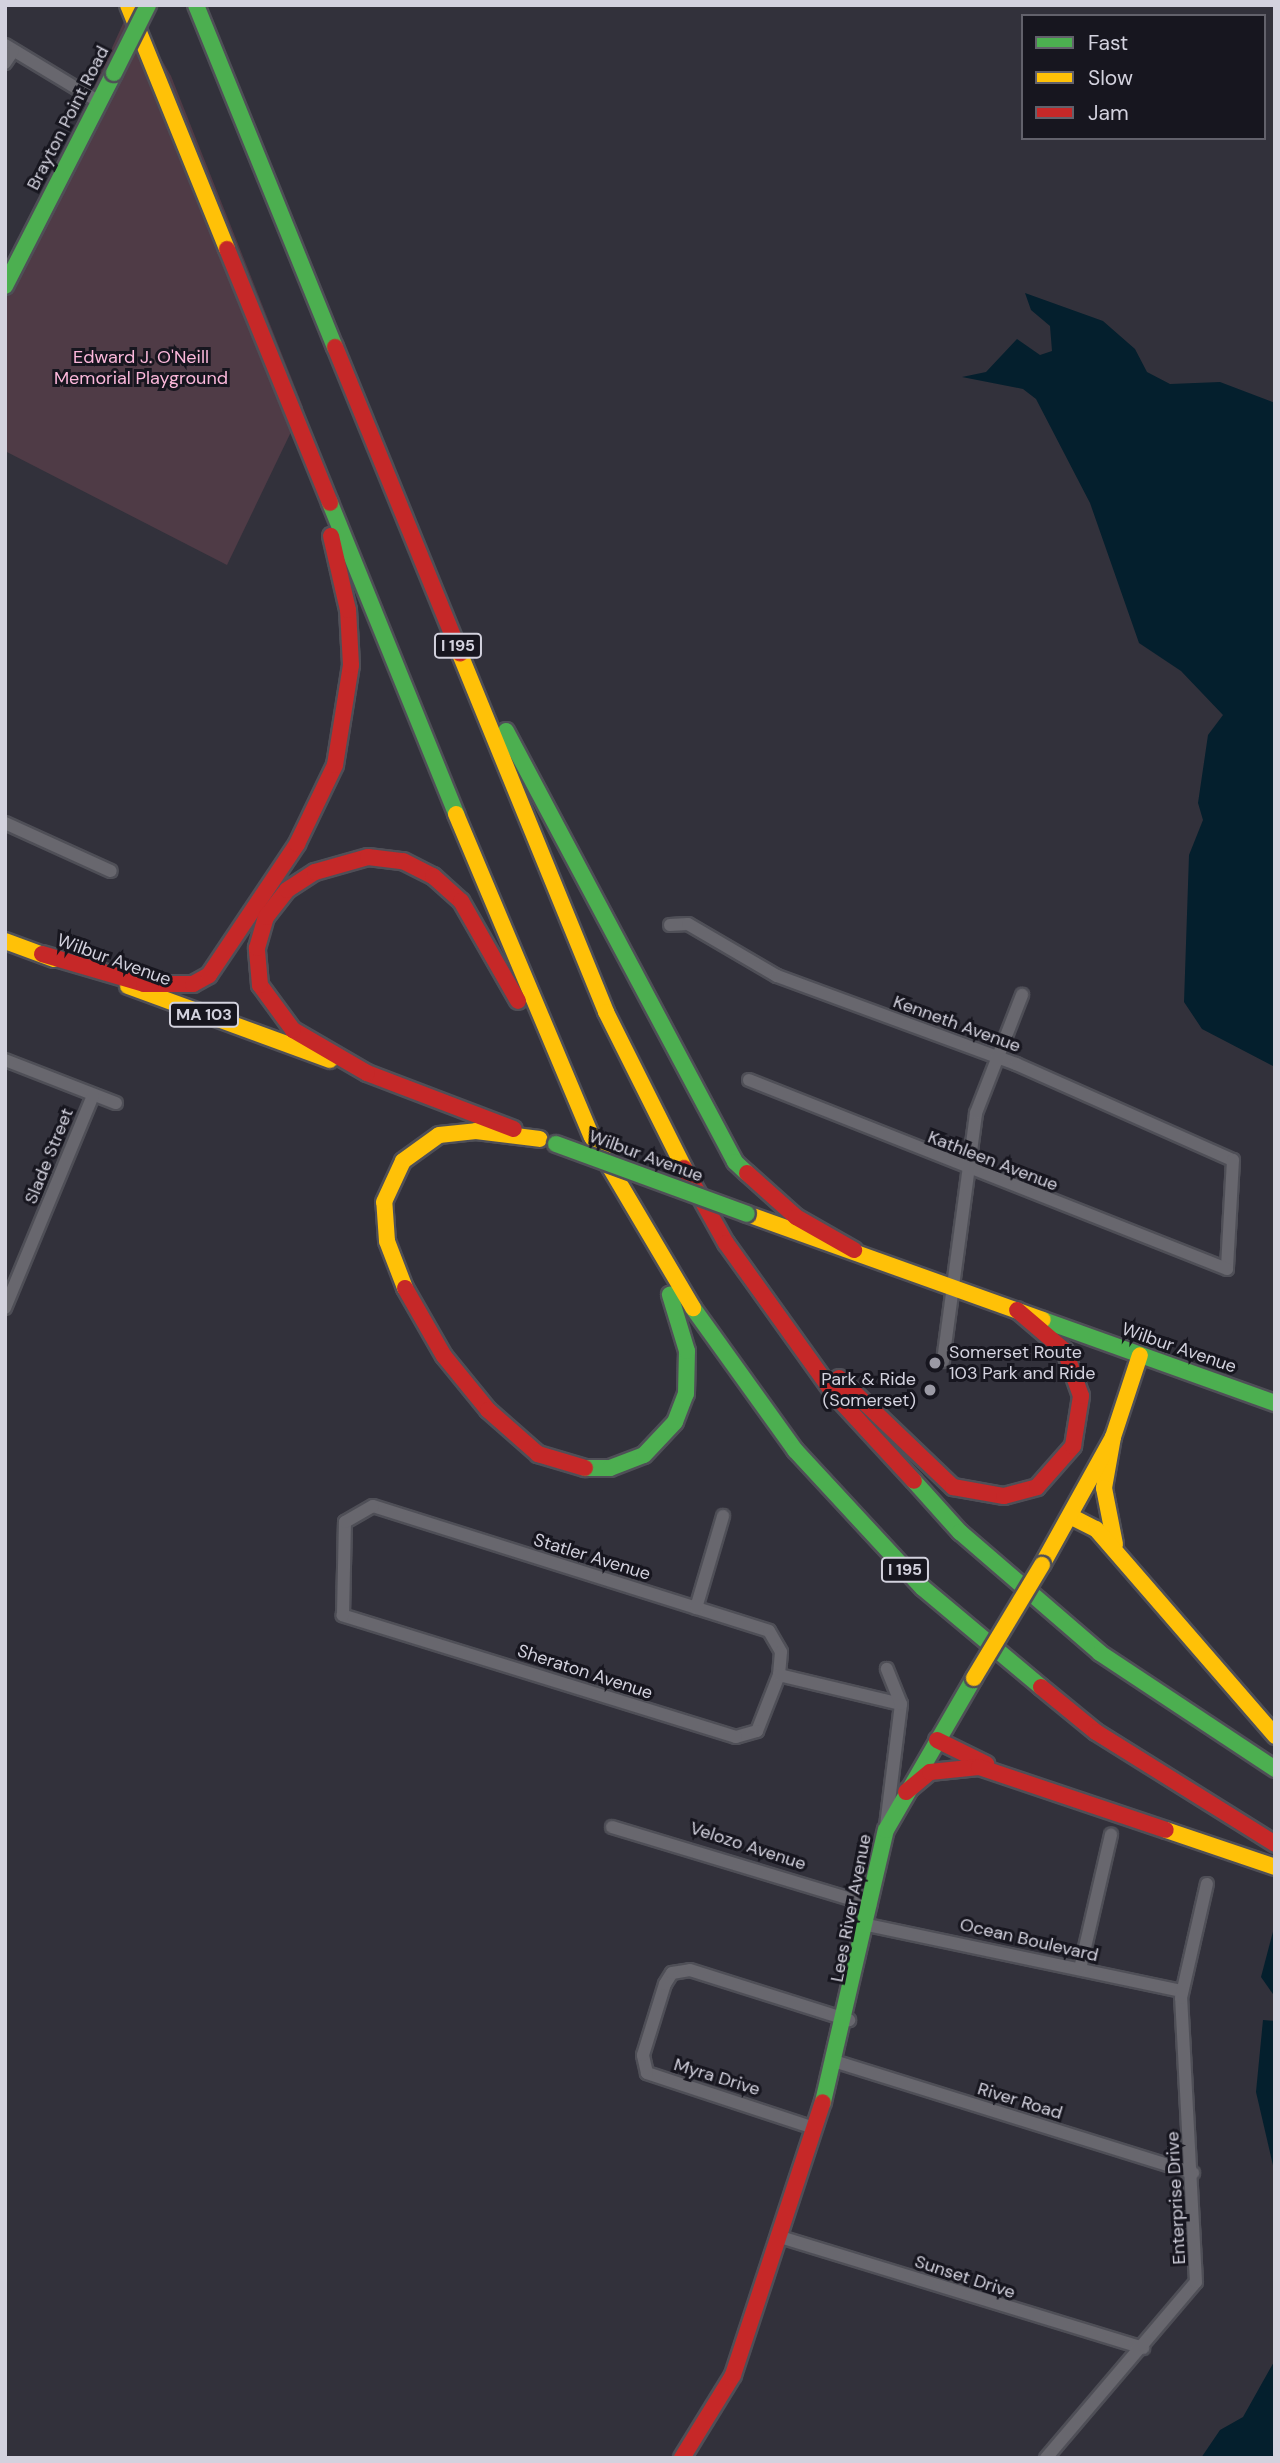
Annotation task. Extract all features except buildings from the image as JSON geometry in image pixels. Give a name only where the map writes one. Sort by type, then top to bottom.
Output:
[{"type":"main road","name":"I 195","points":[[128,5],[576,1103],[627,1203],[749,1392],[905,1570],[1065,1710],[1275,1844]]},
{"type":"main road","name":"Brayton Point Road","points":[[5,286],[148,5]]},
{"type":"main road","name":"I 195","points":[[196,5],[631,1069],[746,1275],[858,1423],[978,1549],[1130,1675],[1275,1769]]},
{"type":"main road","points":[[42,954],[144,984],[193,984],[209,975],[251,914],[325,791],[350,698],[350,638],[341,578],[300,428]]},
{"type":"main road","points":[[438,597],[724,1145],[762,1191],[854,1250]]},
{"type":"main road","points":[[368,1073],[278,1017],[260,985],[257,948],[266,917],[300,880],[332,864],[388,858],[419,868],[461,901],[576,1103]]},
{"type":"main road","name":"Wilbur Avenue","points":[[5,941],[368,1073],[540,1139],[1275,1403]]},
{"type":"main road","points":[[540,1139],[477,1131],[427,1141],[394,1174],[383,1223],[393,1264],[444,1356],[521,1441],[572,1468],[610,1468],[644,1455],[675,1422],[686,1394],[681,1322],[627,1203]]},
{"type":"main road","points":[[746,1275],[932,1472],[953,1487],[988,1496],[1019,1493],[1051,1476],[1073,1446],[1081,1411],[1078,1381],[1065,1351],[1017,1310]]},
{"type":"main road","name":"Lees River Avenue","points":[[682,2458],[733,2375],[836,2062],[849,2020],[886,1830],[1114,1437],[1140,1355]]},
{"type":"main road","points":[[1114,1437],[1105,1514],[1128,1564]]},
{"type":"main road","points":[[1070,1516],[1096,1529],[1275,1736]]},
{"type":"main road","points":[[937,1740],[1027,1783]]},
{"type":"main road","points":[[906,1792],[930,1772],[950,1767],[979,1767],[1275,1867]]},
{"type":"street","points":[[5,63],[9,48],[99,102]]},
{"type":"street","points":[[5,823],[111,872]]},
{"type":"street","name":"Kenneth Avenue","points":[[670,925],[688,924],[777,976],[998,1057],[1233,1160],[1227,1269]]},
{"type":"street","points":[[943,1361],[976,1113],[1022,995]]},
{"type":"street","points":[[5,1060],[116,1103]]},
{"type":"street","name":"Kathleen Avenue","points":[[750,1080],[967,1169],[1227,1269]]},
{"type":"street","name":"Slade Street","points":[[5,1308],[93,1096]]},
{"type":"street","name":"Statler Avenue","points":[[343,1615],[343,1532],[358,1509],[373,1506],[775,1635],[779,1675]]},
{"type":"street","points":[[696,1608],[723,1516]]},
{"type":"street","name":"Sheraton Avenue","points":[[343,1615],[736,1737],[757,1731],[779,1675]]},
{"type":"street","points":[[886,1830],[901,1704],[887,1669]]},
{"type":"street","points":[[779,1675],[901,1704]]},
{"type":"street","name":"Velozo Avenue","points":[[612,1827],[871,1905]]},
{"type":"street","points":[[1080,1969],[1111,1835]]},
{"type":"street","name":"Enterprise Drive","points":[[1046,2458],[1143,2348],[1196,2282],[1194,2173],[1182,1991],[1207,1884]]},
{"type":"street","name":"Ocean Boulevard","points":[[867,1925],[1182,1991]]},
{"type":"street","name":"Myra Drive","points":[[814,2128],[647,2073],[643,2055],[664,1984],[672,1973],[690,1970],[849,2020]]},
{"type":"street","name":"River Road","points":[[836,2062],[1194,2173]]},
{"type":"street","name":"Sunset Drive","points":[[777,2236],[1143,2348]]},
{"type":"green space","name":"Edward J. O'Neill Memorial Playground","points":[[131,6],[171,76],[303,407],[227,565],[5,451],[5,284]]},
{"type":"water","points":[[1025,293],[1103,321],[1135,349],[1147,372],[1170,384],[1220,382],[1275,403],[1275,1067],[1202,1029],[1184,1002],[1189,855],[1203,820],[1198,803],[1208,735],[1223,715],[1181,671],[1139,643],[1090,503],[1036,399],[1023,389],[962,377],[986,372],[1017,339],[1040,355],[1052,351],[1050,326],[1031,310]]},
{"type":"water","points":[[1275,1924],[1275,1997],[1261,1977]]},
{"type":"water","points":[[1263,2020],[1275,2021],[1275,2174],[1256,2092]]},
{"type":"water","points":[[1275,2360],[1275,2458],[1201,2458],[1220,2430],[1243,2417]]},
{"type":"traffic: fast","points":[[114,73],[148,5]]},
{"type":"traffic: fast","points":[[196,5],[335,347]]},
{"type":"traffic: fast","points":[[5,286],[114,73]]},
{"type":"traffic: fast","points":[[330,503],[456,814]]},
{"type":"traffic: fast","points":[[506,731],[735,1162],[747,1173]]},
{"type":"traffic: fast","points":[[556,1144],[747,1214]]},
{"type":"traffic: fast","points":[[585,1468],[610,1468],[644,1455],[675,1422],[686,1394],[687,1351],[670,1295]]},
{"type":"traffic: fast","points":[[693,1308],[795,1450],[923,1588],[1041,1687]]},
{"type":"traffic: fast","points":[[1043,1320],[1275,1403]]},
{"type":"traffic: fast","points":[[914,1481],[960,1532],[1100,1653],[1275,1769]]},
{"type":"traffic: fast","points":[[823,2102],[886,1830],[974,1678]]},
{"type":"traffic: slow","points":[[128,5],[227,249]]},
{"type":"traffic: slow","points":[[460,654],[606,1012],[684,1168]]},
{"type":"traffic: slow","points":[[456,814],[592,1137],[693,1308]]},
{"type":"traffic: slow","points":[[5,941],[54,959]]},
{"type":"traffic: slow","points":[[128,986],[330,1060]]},
{"type":"traffic: slow","points":[[405,1288],[387,1241],[384,1202],[403,1161],[439,1135],[476,1131],[540,1139]]},
{"type":"traffic: slow","points":[[747,1214],[1043,1320]]},
{"type":"traffic: slow","points":[[1042,1565],[1113,1437],[1140,1355]]},
{"type":"traffic: slow","points":[[1113,1437],[1104,1488],[1115,1544]]},
{"type":"traffic: slow","points":[[1070,1516],[1096,1529],[1275,1736]]},
{"type":"traffic: slow","points":[[974,1678],[1042,1565]]},
{"type":"traffic: slow","points":[[1166,1830],[1275,1867]]},
{"type":"traffic: jam","points":[[227,249],[330,503]]},
{"type":"traffic: jam","points":[[335,347],[460,654]]},
{"type":"traffic: jam","points":[[42,954],[144,984],[193,984],[209,975],[297,844],[335,765],[351,665],[348,610],[331,536]]},
{"type":"traffic: jam","points":[[367,1073],[293,1030],[260,985],[257,948],[266,917],[287,890],[315,872],[368,857],[403,861],[433,876],[461,901],[518,1001]]},
{"type":"traffic: jam","points":[[367,1073],[514,1129]]},
{"type":"traffic: jam","points":[[684,1168],[726,1243],[834,1394],[914,1481]]},
{"type":"traffic: jam","points":[[747,1173],[796,1217],[854,1250]]},
{"type":"traffic: jam","points":[[405,1288],[444,1356],[488,1410],[538,1454],[585,1468]]},
{"type":"traffic: jam","points":[[839,1378],[953,1487],[1004,1496],[1037,1487],[1073,1446],[1081,1396],[1065,1351],[1017,1310]]},
{"type":"traffic: jam","points":[[1041,1687],[1096,1732],[1275,1844]]},
{"type":"traffic: jam","points":[[937,1740],[986,1764]]},
{"type":"traffic: jam","points":[[906,1792],[930,1772],[979,1767],[1166,1830]]},
{"type":"traffic: jam","points":[[682,2458],[733,2375],[823,2102]]},
{"type":"place","name":"Somerset Route 103 Park and Ride","points":[[935,1363]]},
{"type":"place","name":"Park & Ride (Somerset)","points":[[930,1390]]}]
